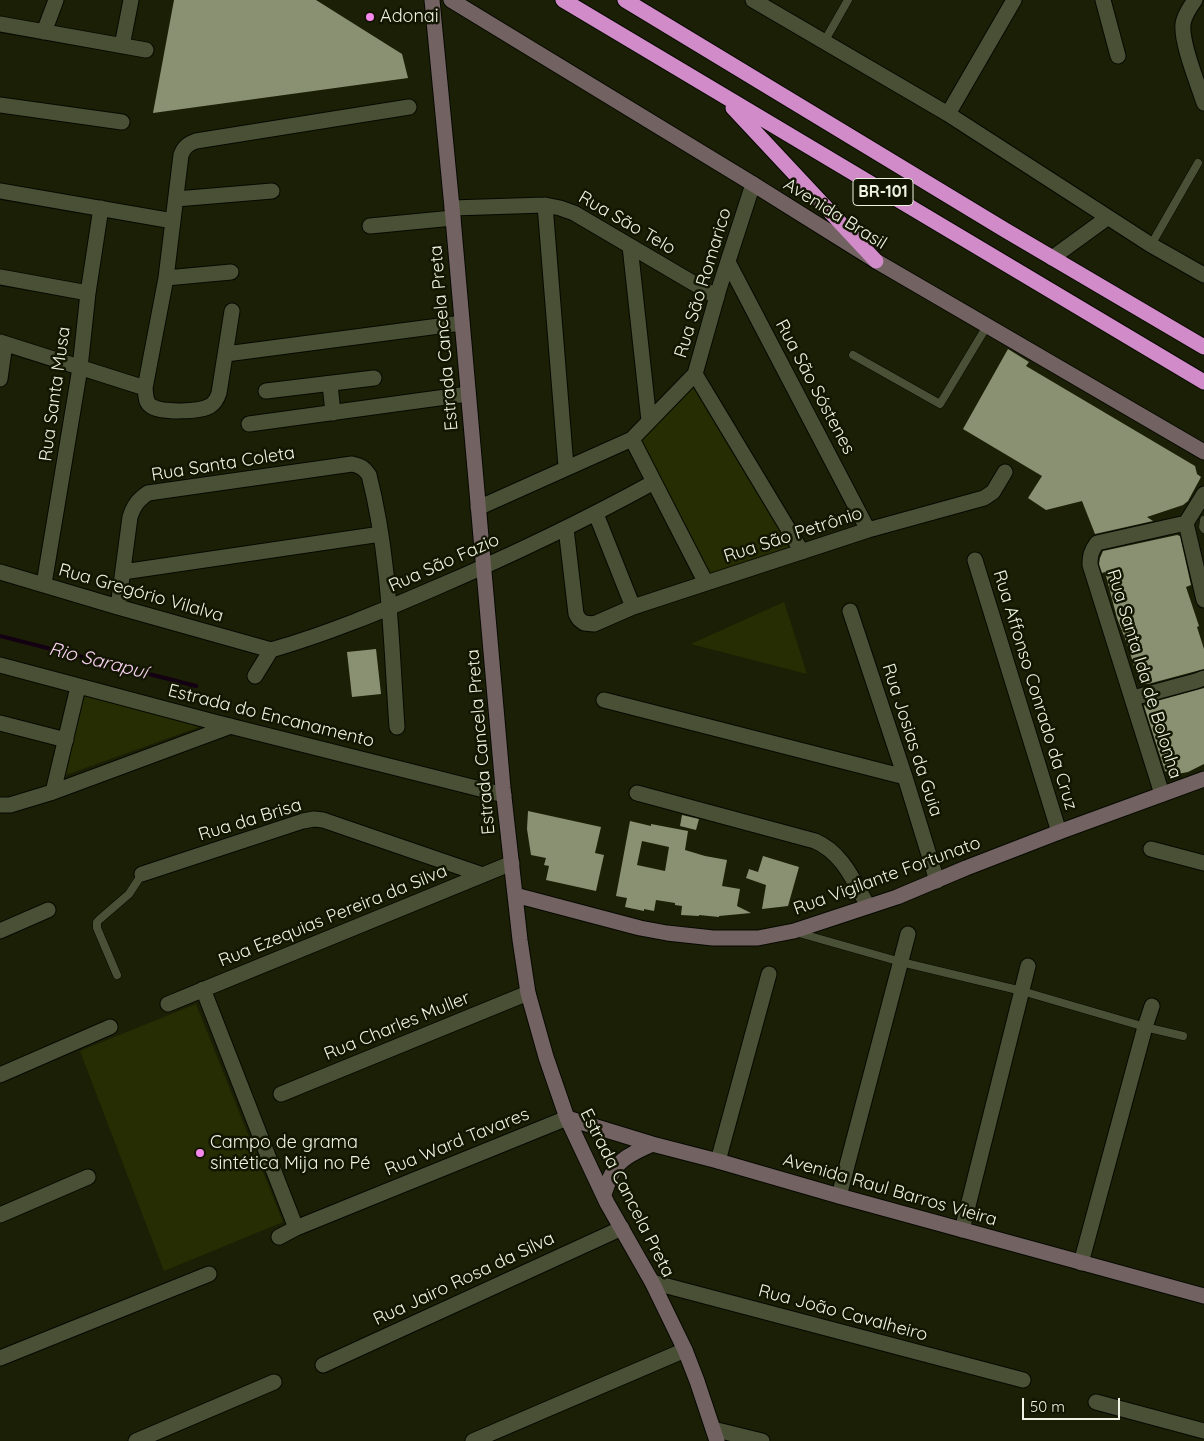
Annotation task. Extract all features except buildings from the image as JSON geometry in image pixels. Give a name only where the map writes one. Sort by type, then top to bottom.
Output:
[{"type":"highway","name":"BR-101","points":[[563,0],[1204,382]]},
{"type":"highway","name":"BR-101","points":[[625,0],[1052,258],[1203,343]]},
{"type":"highway","points":[[720,95],[876,261]]},
{"type":"street","points":[[44,32],[56,0]]},
{"type":"street","points":[[122,46],[131,0]]},
{"type":"street","name":"Estrada Cancela Preta","points":[[432,0],[504,794],[528,993],[548,1065],[567,1118],[685,1350],[715,1435]]},
{"type":"street","name":"Avenida Brasil","points":[[451,0],[876,261],[1204,452]]},
{"type":"street","points":[[753,0],[948,114],[1107,218],[1204,275]]},
{"type":"street","points":[[948,114],[1014,0]]},
{"type":"street","points":[[1104,0],[1118,56]]},
{"type":"street","points":[[1195,0],[1187,12],[1183,23],[1183,37],[1204,103]]},
{"type":"street","points":[[0,24],[146,50]]},
{"type":"street","points":[[0,105],[122,122]]},
{"type":"street","points":[[232,311],[226,354],[216,402],[209,407],[200,409],[166,411],[152,408],[146,401],[145,388],[166,278],[181,155],[184,148],[196,141],[409,108]]},
{"type":"street","name":"Rua São Romarico","points":[[478,508],[632,438],[695,374],[753,184]]},
{"type":"street","points":[[0,191],[173,221]]},
{"type":"street","points":[[176,199],[272,191]]},
{"type":"street","points":[[545,205],[566,467]]},
{"type":"street","name":"Rua São Telo","points":[[370,226],[452,213],[545,205],[560,208],[574,213],[717,297]]},
{"type":"street","name":"Rua Santa Musa","points":[[44,584],[80,368],[88,294],[101,208]]},
{"type":"street","points":[[1052,258],[1107,218]]},
{"type":"street","points":[[630,246],[649,422]]},
{"type":"street","name":"Rua São Sóstenes","points":[[728,262],[868,530]]},
{"type":"street","points":[[166,278],[231,272]]},
{"type":"street","points":[[0,277],[88,294]]},
{"type":"street","points":[[226,354],[462,323]]},
{"type":"street","points":[[0,379],[3,343],[145,388]]},
{"type":"street","points":[[695,374],[802,552]]},
{"type":"street","points":[[266,391],[374,378]]},
{"type":"street","points":[[330,384],[333,412]]},
{"type":"street","points":[[250,424],[468,394]]},
{"type":"street","points":[[632,438],[706,583]]},
{"type":"street","name":"Rua Santa Coleta","points":[[118,607],[130,517],[133,506],[148,493],[352,464],[364,468],[369,475],[381,534]]},
{"type":"street","name":"Rua São Petrônio","points":[[566,528],[576,614],[584,623],[594,624],[633,607],[868,530],[984,498],[993,492],[1005,472]]},
{"type":"street","name":"Rua São Fazio","points":[[271,650],[389,608],[484,567],[596,514],[654,482]]},
{"type":"street","points":[[1204,494],[1186,523],[1204,600]]},
{"type":"street","points":[[596,514],[633,607]]},
{"type":"street","name":"Rua Santa Ida de Bolonha","points":[[1162,794],[1090,566],[1090,556],[1097,543],[1186,523]]},
{"type":"street","points":[[122,572],[381,534],[389,608],[396,727]]},
{"type":"street","name":"Rua Affonso Conrado da Cruz","points":[[975,560],[1059,832]]},
{"type":"street","name":"Rua Gregório Vilalva","points":[[0,572],[271,650]]},
{"type":"street","name":"Rua Josias da Guia","points":[[850,611],[937,881]]},
{"type":"street","points":[[255,676],[271,650]]},
{"type":"street","name":"Estrada do Encanamento","points":[[0,665],[78,687],[504,794]]},
{"type":"street","points":[[1133,698],[1204,678]]},
{"type":"street","points":[[54,792],[78,687]]},
{"type":"street","points":[[604,700],[905,777]]},
{"type":"street","points":[[0,723],[66,740]]},
{"type":"street","points":[[0,805],[10,805],[54,792],[231,726]]},
{"type":"street","name":"Rua Vigilante Fortunato","points":[[516,895],[640,928],[667,933],[713,938],[758,938],[794,931],[897,897],[1059,832],[1204,779]]},
{"type":"street","points":[[638,793],[824,845],[840,859],[868,906]]},
{"type":"street","name":"Rua da Brisa","points":[[142,874],[314,819],[323,820],[483,875]]},
{"type":"street","points":[[1150,849],[1204,863]]},
{"type":"street","name":"Rua Ezequias Pereira da Silva","points":[[168,1004],[512,863]]},
{"type":"street","points":[[0,931],[48,910]]},
{"type":"street","points":[[839,1196],[908,934]]},
{"type":"street","points":[[962,1230],[1028,966]]},
{"type":"street","points":[[718,1161],[768,974]]},
{"type":"street","points":[[203,989],[296,1228]]},
{"type":"street","name":"Rua Charles Muller","points":[[281,1094],[528,993]]},
{"type":"street","points":[[1081,1263],[1152,1006]]},
{"type":"street","points":[[0,1075],[110,1027]]},
{"type":"street","name":"Avenida Raul Barros Vieira","points":[[567,1118],[652,1144],[1204,1296]]},
{"type":"street","name":"Rua Ward Tavares","points":[[279,1237],[296,1228],[567,1118]]},
{"type":"street","points":[[604,1194],[613,1172],[619,1164],[628,1156],[652,1144]]},
{"type":"street","points":[[0,1214],[88,1177]]},
{"type":"street","name":"Rua Jairo Rosa da Silva","points":[[323,1365],[622,1228]]},
{"type":"street","points":[[0,1358],[209,1274]]},
{"type":"street","name":"Rua João Cavalheiro","points":[[652,1282],[1023,1380]]},
{"type":"street","points":[[473,1441],[685,1350]]},
{"type":"street","points":[[136,1441],[274,1382]]},
{"type":"street","points":[[1096,1402],[1204,1431]]},
{"type":"street","points":[[715,1435],[762,1441]]},
{"type":"lane","points":[[824,42],[848,0]]},
{"type":"lane","points":[[1151,245],[1198,163]]},
{"type":"lane","points":[[853,355],[940,404],[986,326]]},
{"type":"lane","points":[[1204,520],[1202,527],[1204,529]]},
{"type":"lane","points":[[118,975],[97,928],[97,922],[130,894],[142,874]]},
{"type":"lane","points":[[794,931],[901,962],[1022,991],[1145,1027],[1183,1036]]},
{"type":"green space","points":[[696,383],[793,549],[709,580],[637,442]]},
{"type":"green space","points":[[784,602],[807,674],[691,644]]},
{"type":"green space","points":[[86,691],[202,726],[63,776]]},
{"type":"green space","points":[[196,1004],[283,1222],[164,1271],[80,1051]]},
{"type":"waterway","name":"Rio Sarapuí","points":[[0,636],[196,686]]},
{"type":"place","name":"Adonai","points":[[370,17]]},
{"type":"place","name":"Campo de grama sintética Mija no Pé","points":[[200,1153]]}]
